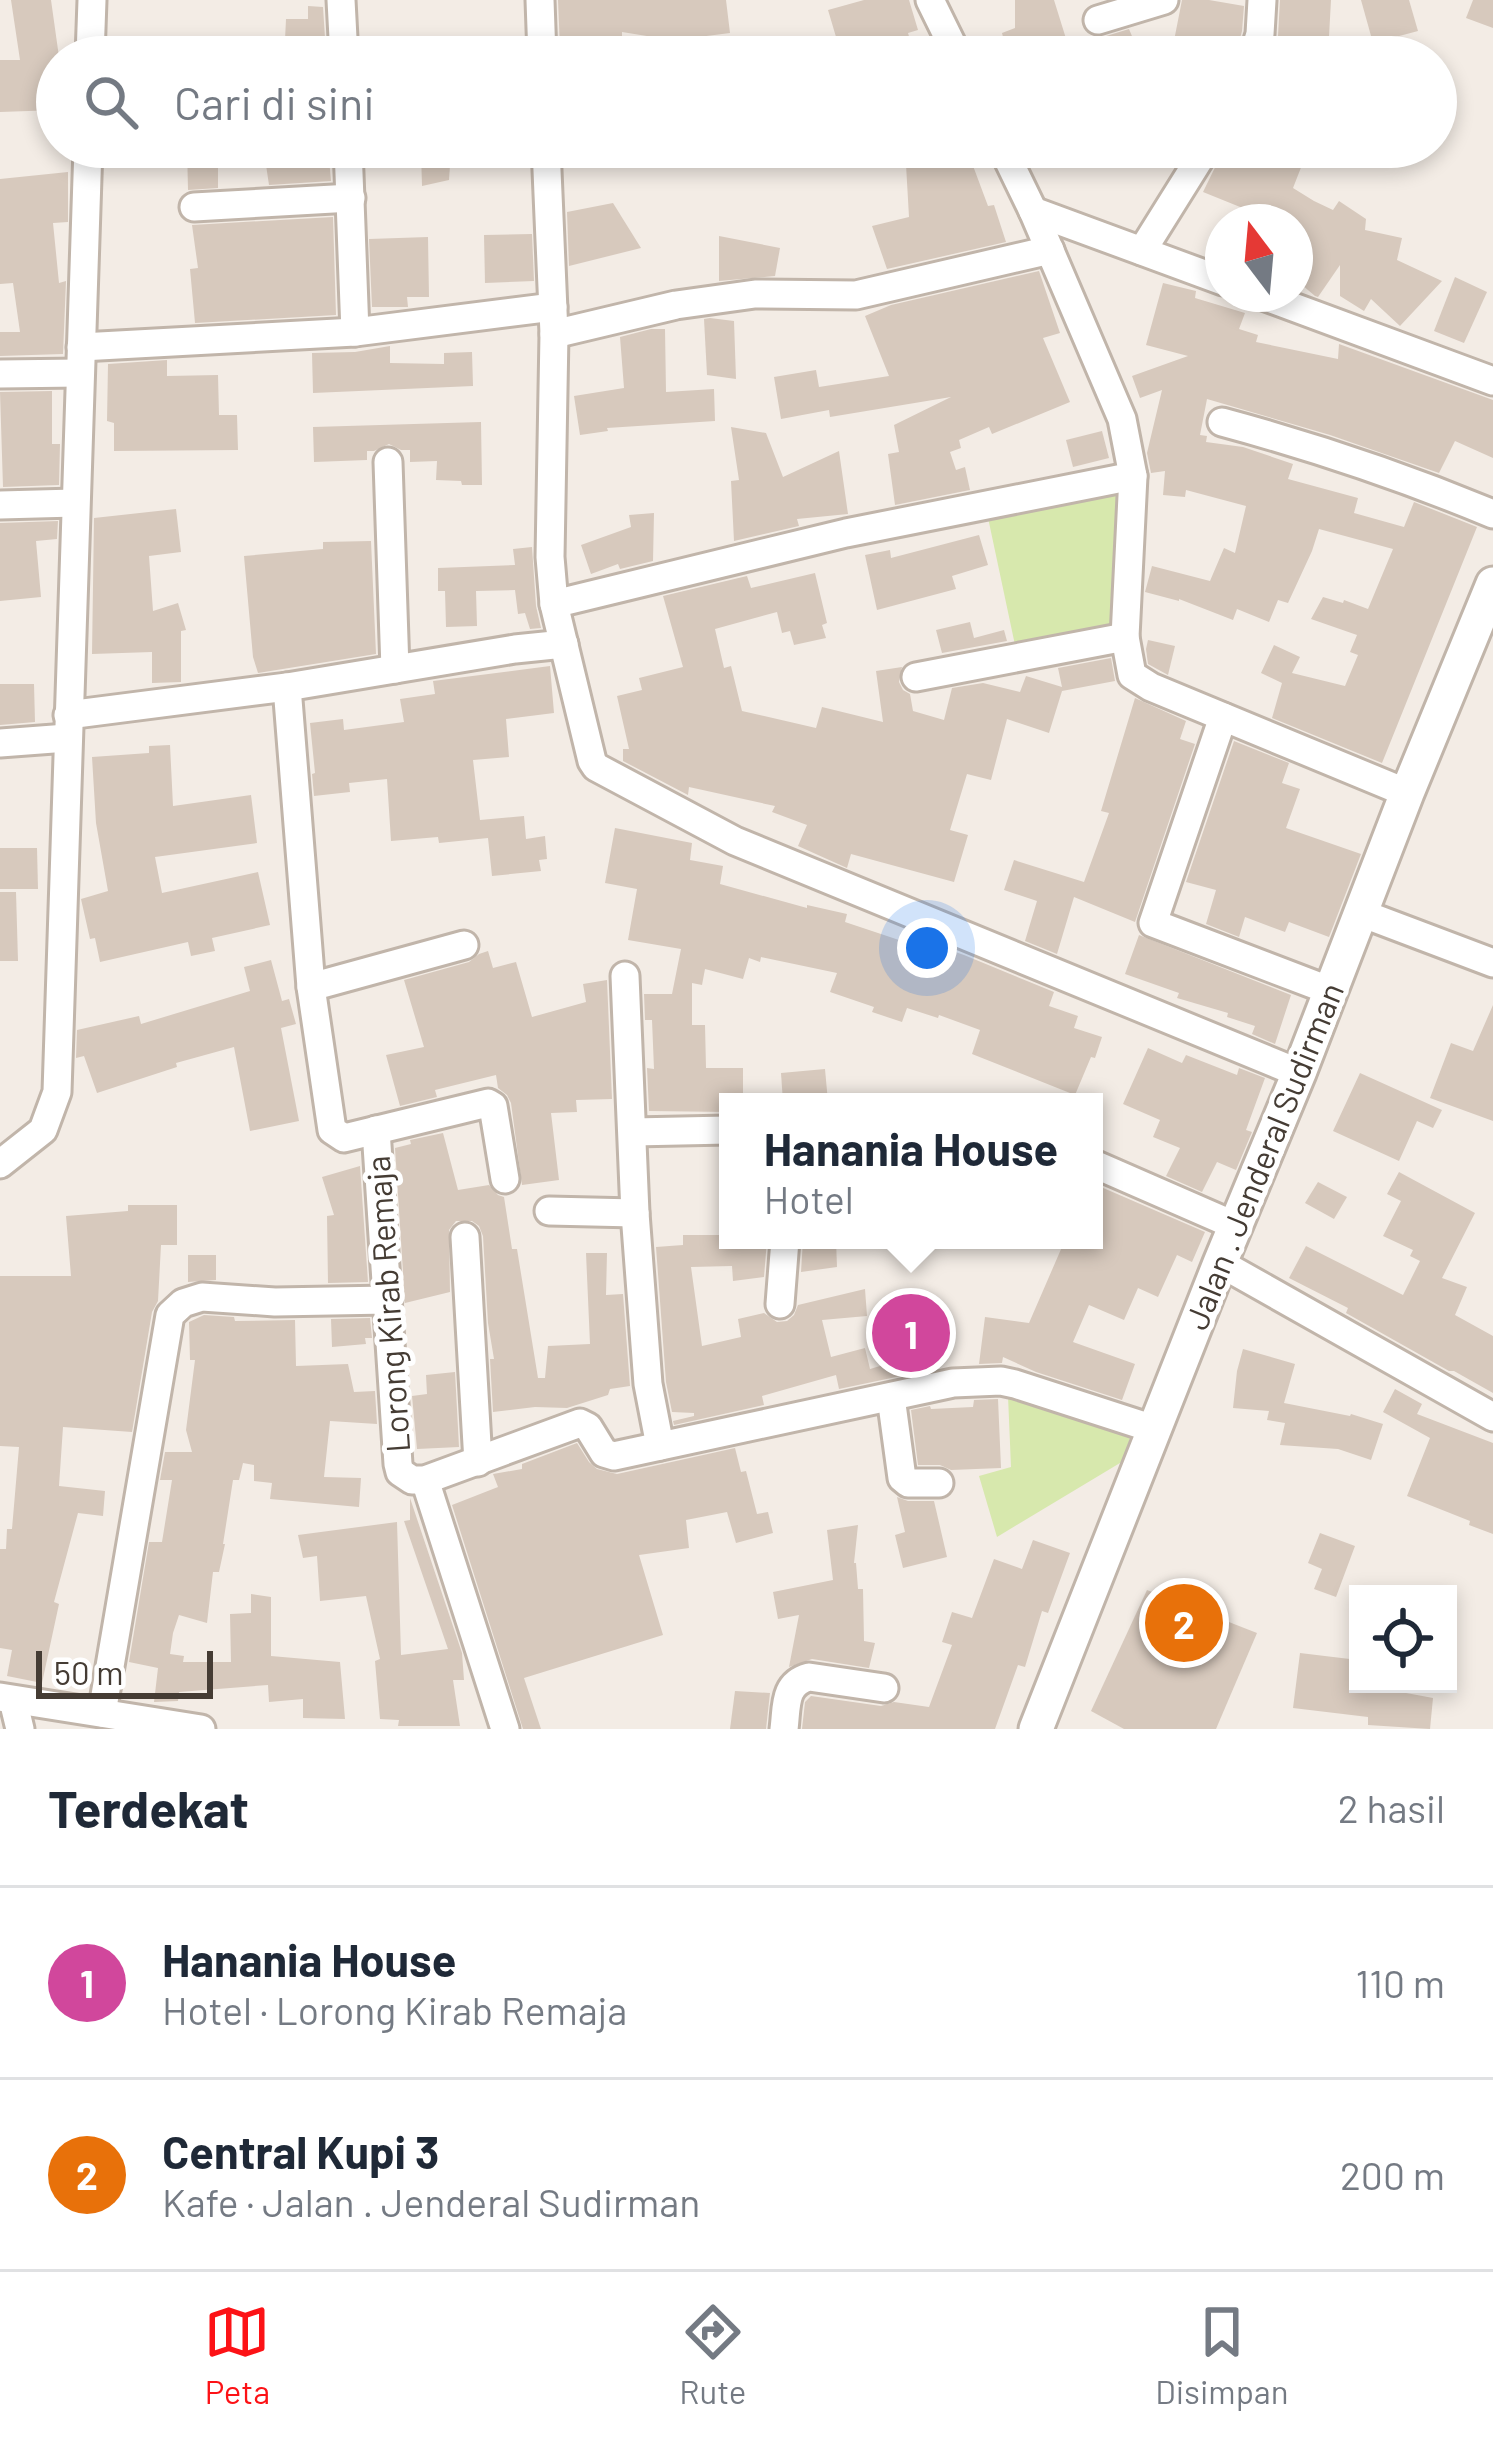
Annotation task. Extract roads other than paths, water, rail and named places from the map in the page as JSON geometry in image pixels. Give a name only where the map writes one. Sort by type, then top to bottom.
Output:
[{"type":"street","points":[[91,36],[92,0]]},
{"type":"street","points":[[340,0],[343,36]]},
{"type":"street","points":[[539,0],[541,36]]},
{"type":"street","points":[[930,0],[948,36]]},
{"type":"street","points":[[1098,20],[1164,0]]},
{"type":"street","points":[[1259,36],[1262,0]]},
{"type":"street","points":[[0,1164],[43,1130],[57,1092],[87,168]]},
{"type":"street","points":[[350,168],[355,332]]},
{"type":"street","points":[[547,168],[553,321],[550,557],[554,604],[592,761],[604,773],[735,841],[1299,1073]]},
{"type":"street","points":[[1012,168],[1122,419],[1133,476],[1125,637],[1132,675],[1139,682],[1407,793]]},
{"type":"street","points":[[1142,251],[1194,168]]},
{"type":"street","points":[[194,207],[351,198]]},
{"type":"street","points":[[1033,211],[1205,274]]},
{"type":"street","points":[[0,374],[81,360],[355,332],[553,321],[755,294],[856,295],[1050,250]]},
{"type":"street","points":[[1307,312],[1493,381]]},
{"type":"street","points":[[1222,422],[1313,446],[1493,514]]},
{"type":"street","points":[[388,462],[394,669]]},
{"type":"street","points":[[554,604],[846,533],[1133,476]]},
{"type":"street","points":[[0,505],[75,503]]},
{"type":"street","name":"Jalan . Jenderal Sudirman","points":[[1036,1729],[1493,584]]},
{"type":"street","points":[[916,677],[1125,637]]},
{"type":"street","points":[[0,743],[68,726],[287,687],[564,644]]},
{"type":"street","points":[[287,687],[310,987],[332,1130],[344,1138],[490,1103],[505,1179]]},
{"type":"street","points":[[1223,717],[1153,923],[1331,991]]},
{"type":"street","points":[[1361,913],[1493,963]]},
{"type":"street","points":[[310,987],[464,945]]},
{"type":"street","points":[[625,976],[635,1214],[648,1384],[660,1446]]},
{"type":"street","name":"Lorong Kirab Remaja","points":[[376,1130],[398,1464],[404,1477],[425,1480],[580,1423],[608,1455],[953,1383],[1000,1381],[1154,1429]]},
{"type":"street","points":[[633,1132],[719,1130]]},
{"type":"street","points":[[1103,1168],[1236,1226]]},
{"type":"street","points":[[549,1210],[635,1214]]},
{"type":"street","points":[[464,1237],[478,1462]]},
{"type":"street","points":[[780,1304],[784,1249]]},
{"type":"street","points":[[1220,1263],[1493,1417]]},
{"type":"street","points":[[102,1714],[170,1315],[202,1297],[275,1302],[388,1300]]},
{"type":"street","points":[[891,1397],[902,1478],[908,1483],[939,1484]]},
{"type":"street","points":[[425,1480],[505,1729]]},
{"type":"street","points":[[784,1729],[788,1694],[799,1680],[809,1677],[884,1688]]},
{"type":"street","points":[[7,1698],[201,1729]]},
{"type":"street","points":[[7,1698],[20,1729]]},
{"type":"place","name":"Hanania House","points":[[911,1333]]},
{"type":"place","name":"Central Kupi 3","points":[[1184,1623]]}]
